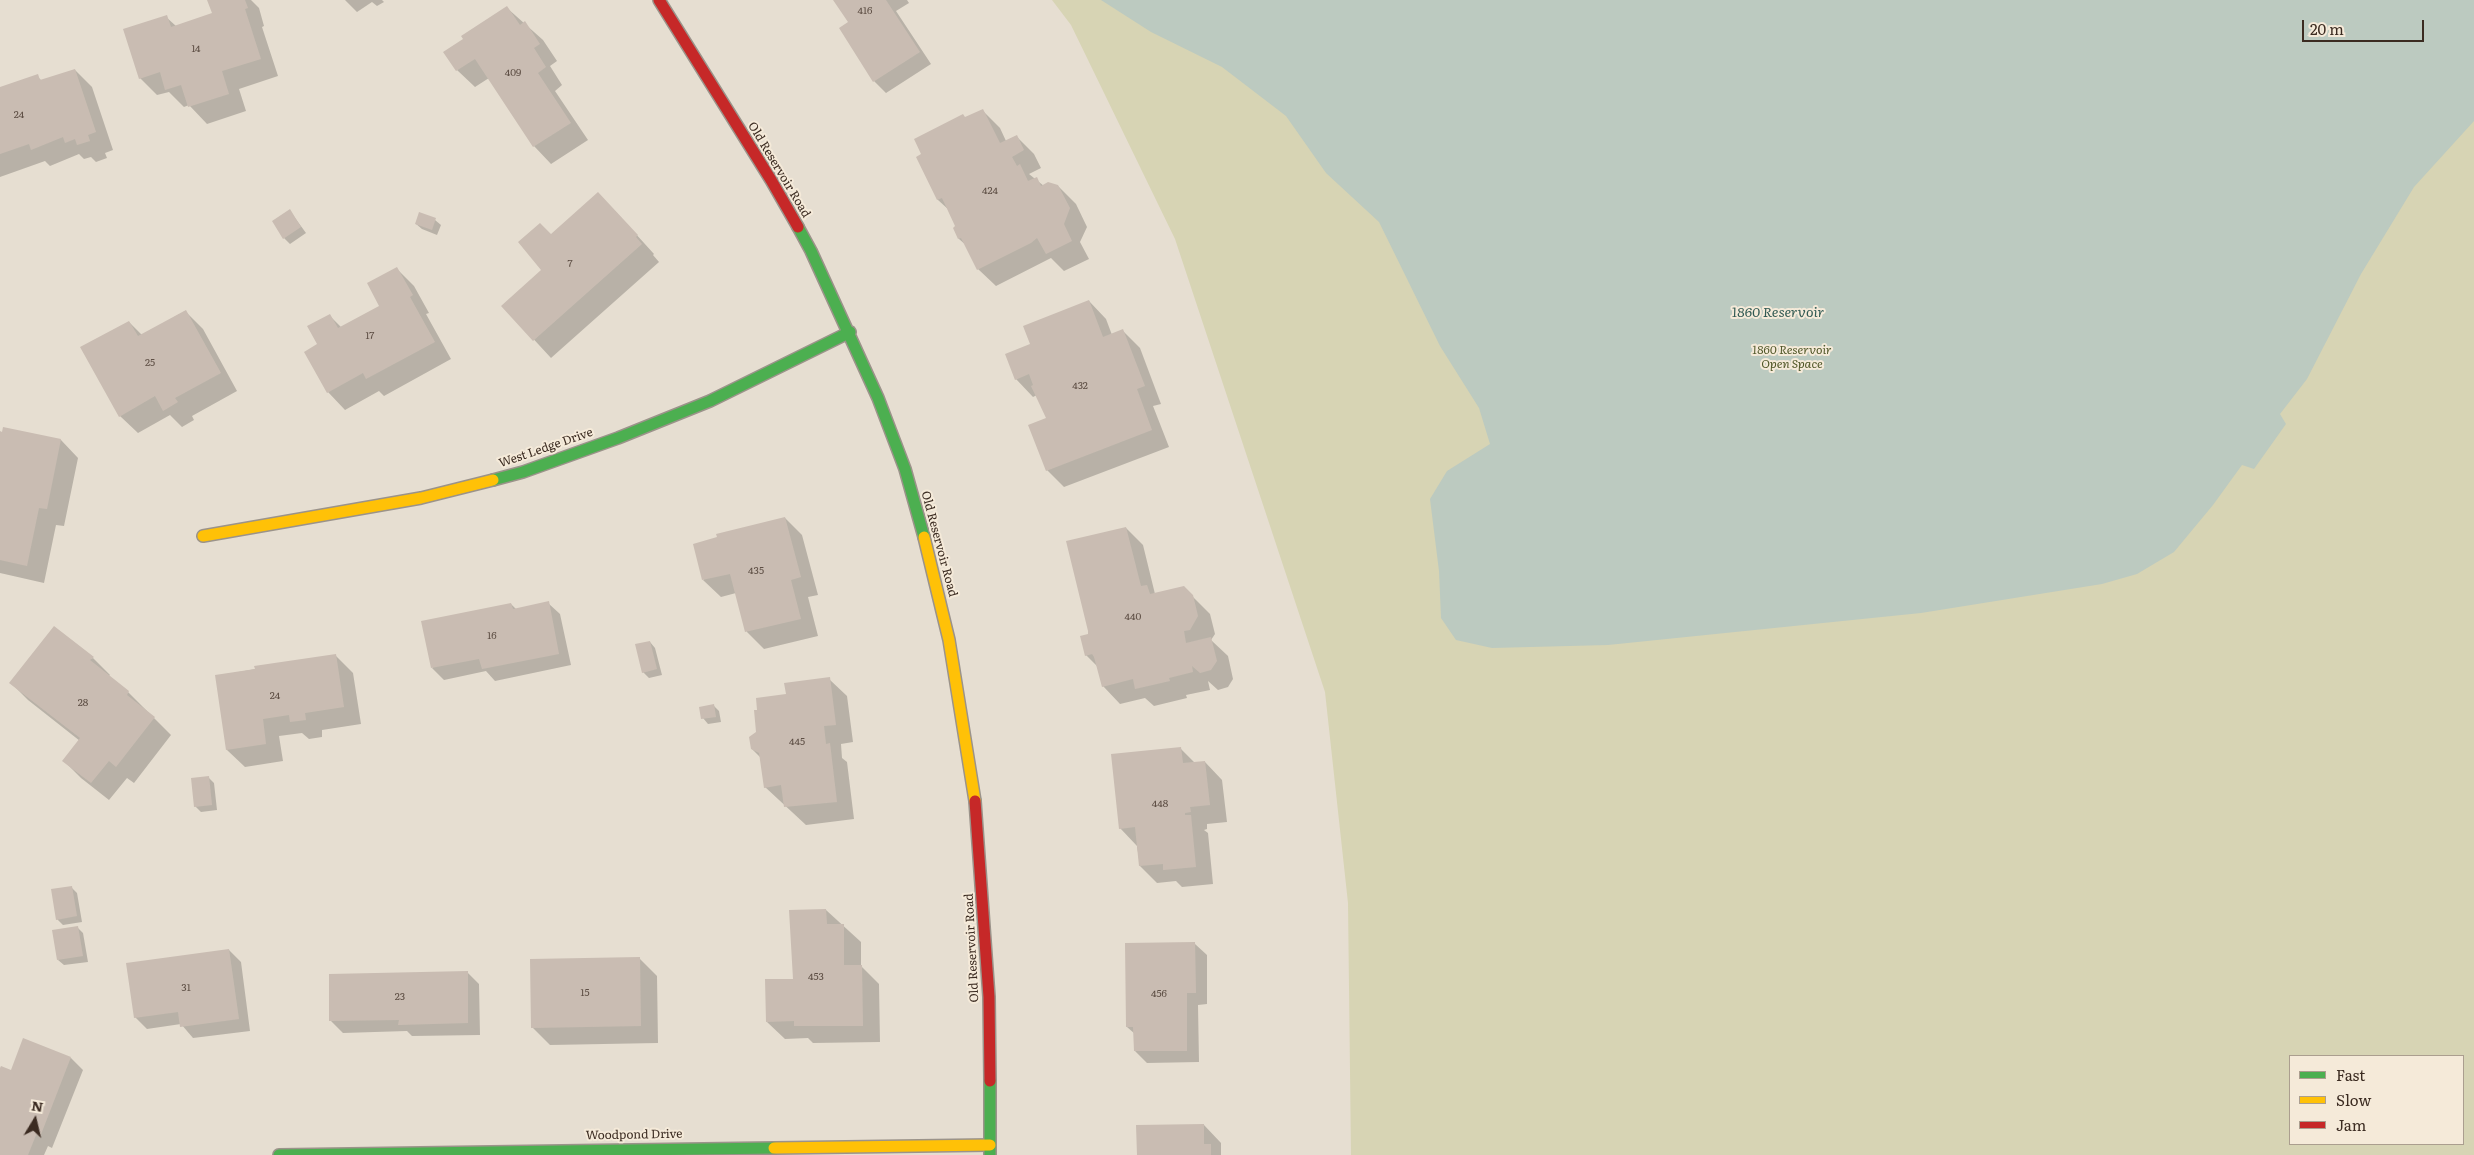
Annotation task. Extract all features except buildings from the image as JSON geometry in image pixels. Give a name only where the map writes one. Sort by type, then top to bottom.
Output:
[{"type":"street","name":"Old Reservoir Road","points":[[659,0],[771,180],[811,251],[850,332],[878,398],[908,478],[943,613],[965,728],[977,814],[989,997],[990,1150]]},
{"type":"street","name":"West Ledge Drive","points":[[203,536],[421,498],[523,472],[710,401],[850,332]]},
{"type":"street","name":"Woodpond Drive","points":[[279,1155],[309,1152],[990,1150]]},
{"type":"green space","name":"1860 Reservoir Open Space","points":[[1052,0],[2474,0],[2474,1155],[1351,1155],[1348,903],[1325,692],[1175,239],[1071,25]]},
{"type":"water","name":"1860 Reservoir","points":[[1101,0],[2474,0],[2474,121],[2414,187],[2361,274],[2307,379],[2280,414],[2286,424],[2254,469],[2242,465],[2213,505],[2174,552],[2137,574],[2102,584],[1921,613],[1608,645],[1492,648],[1456,640],[1441,618],[1439,571],[1430,499],[1447,471],[1490,444],[1479,408],[1440,346],[1379,222],[1326,173],[1286,116],[1222,67],[1151,32]]},
{"type":"traffic: fast","points":[[798,227],[811,251],[878,398],[905,469],[924,537]]},
{"type":"traffic: fast","points":[[493,480],[523,472],[618,438],[710,401],[850,332]]},
{"type":"traffic: fast","points":[[990,1081],[990,1155]]},
{"type":"traffic: fast","points":[[279,1155],[774,1148]]},
{"type":"traffic: slow","points":[[203,536],[421,498],[493,480]]},
{"type":"traffic: slow","points":[[924,537],[949,640],[975,801]]},
{"type":"traffic: slow","points":[[774,1148],[990,1145]]},
{"type":"traffic: jam","points":[[659,0],[771,180],[798,227]]},
{"type":"traffic: jam","points":[[975,801],[989,997],[990,1081]]}]
